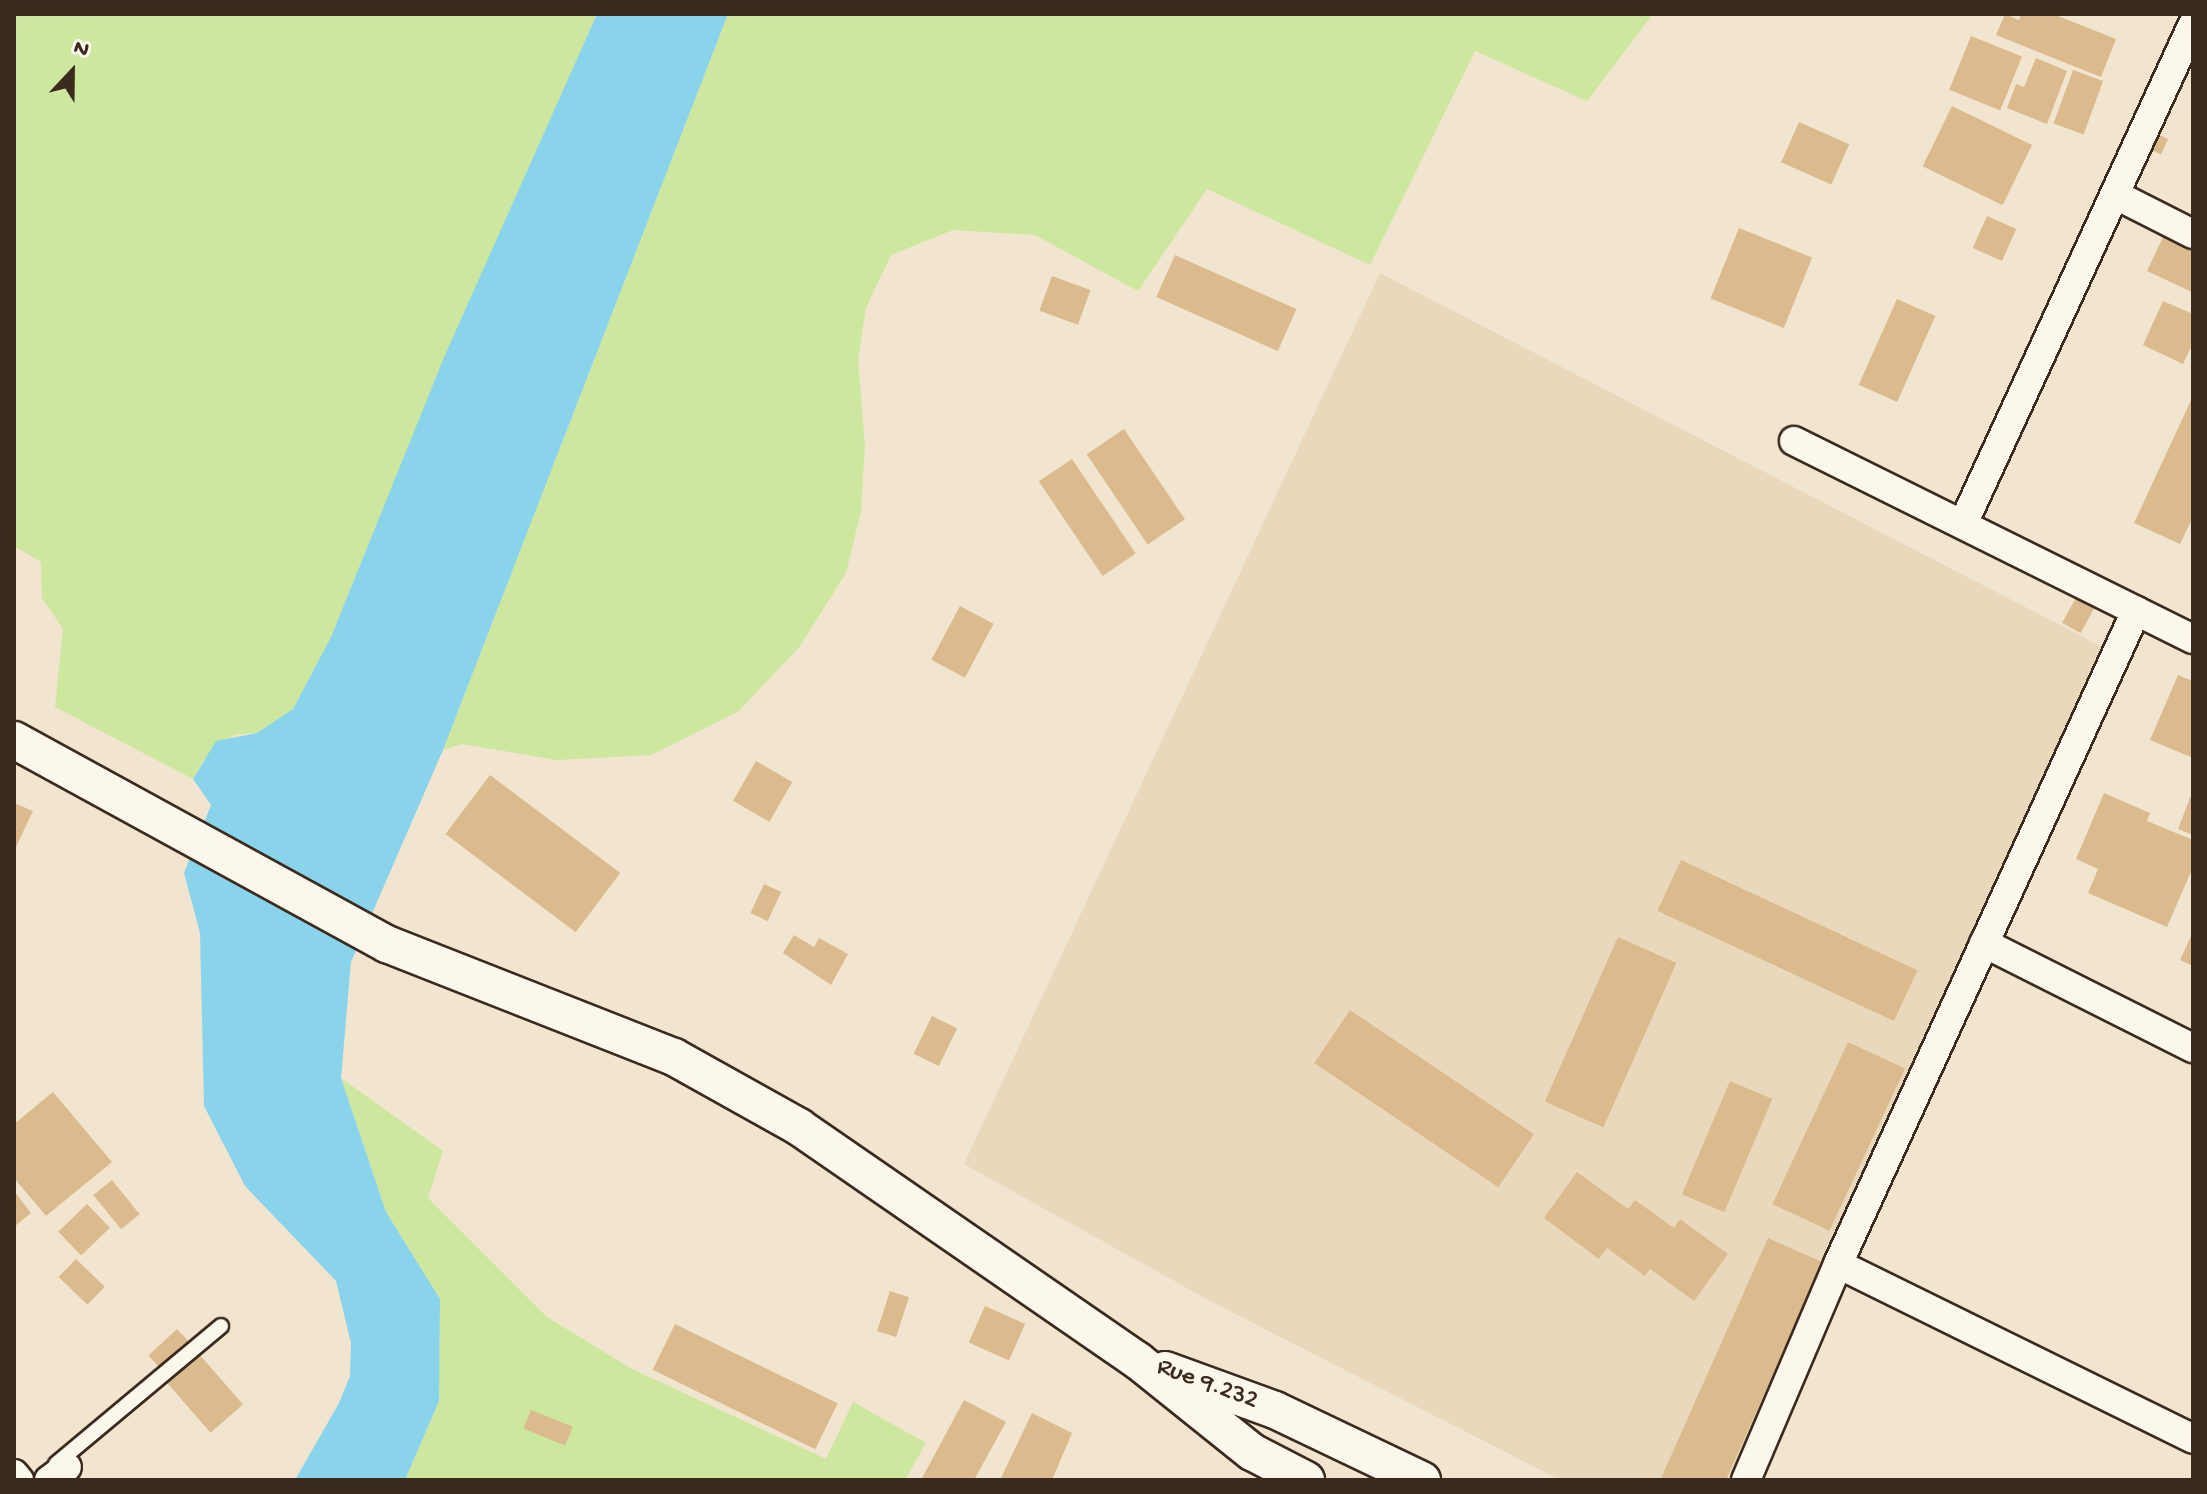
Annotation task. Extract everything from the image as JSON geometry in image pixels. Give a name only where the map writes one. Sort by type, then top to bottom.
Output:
[{"type":"street","points":[[1963,524],[2193,24]]},
{"type":"street","points":[[2116,195],[2193,234]]},
{"type":"street","points":[[1794,441],[2193,639]]},
{"type":"street","points":[[1746,1480],[1838,1264],[2136,611]]},
{"type":"street","points":[[14,740],[387,944],[674,1057],[799,1127],[1137,1360]]},
{"type":"street","points":[[1984,943],[2193,1048]]},
{"type":"street","points":[[1838,1264],[2193,1439]]},
{"type":"street","name":"Rue 9.232","points":[[1137,1360],[1252,1452],[1306,1480]]},
{"type":"street","name":"Rue 9.232","points":[[1137,1360],[1275,1410],[1422,1480]]},
{"type":"street","points":[[14,1474],[19,1480]]},
{"type":"lane","points":[[37,1480],[221,1326]]},
{"type":"shaded area","points":[[1380,273],[2114,653],[1741,1480],[1560,1480],[1214,1303],[964,1164]]},
{"type":"green space","points":[[14,14],[597,14],[446,355],[331,637],[293,709],[257,733],[234,735],[202,762],[193,779],[55,707],[63,629],[42,598],[41,562],[14,546]]},
{"type":"green space","points":[[728,14],[1653,14],[1587,101],[1475,51],[1370,265],[1207,189],[1138,291],[1035,235],[953,230],[891,255],[866,308],[858,359],[865,445],[861,511],[846,573],[800,646],[739,711],[651,755],[557,760],[462,744],[443,750]]},
{"type":"green space","points":[[341,1078],[443,1151],[428,1198],[547,1317],[632,1369],[826,1459],[853,1402],[926,1443],[905,1480],[405,1480],[439,1401],[440,1299],[386,1212]]},
{"type":"water","points":[[597,14],[728,14],[443,750],[351,962],[341,1078],[386,1212],[440,1299],[439,1401],[405,1480],[295,1480],[339,1403],[350,1376],[351,1343],[336,1281],[245,1186],[204,1106],[200,933],[184,873],[211,805],[193,779],[216,741],[257,733],[293,709],[331,637],[445,355]]},
{"type":"building","points":[[2005,14],[2019,20],[2021,14],[2053,14],[2116,39],[2101,77],[1996,35]]},
{"type":"building","points":[[1971,36],[2022,57],[2000,110],[1949,90]]},
{"type":"building","points":[[2036,58],[2067,71],[2047,124],[2007,108],[2016,84],[2024,87]]},
{"type":"building","points":[[2073,70],[2103,81],[2084,135],[2054,124]]},
{"type":"building","points":[[1952,106],[2032,145],[2003,205],[1923,166]]},
{"type":"building","points":[[1799,122],[1849,144],[1831,185],[1781,162]]},
{"type":"building","points":[[2151,131],[2168,139],[2161,154],[2144,146]]},
{"type":"building","points":[[1987,216],[2016,229],[2002,261],[1973,248]]},
{"type":"building","points":[[1739,228],[1812,258],[1784,328],[1711,298]]},
{"type":"building","points":[[2165,233],[2193,246],[2192,292],[2147,271]]},
{"type":"building","points":[[1175,255],[1297,309],[1278,351],[1156,297]]},
{"type":"building","points":[[1052,276],[1091,290],[1078,325],[1039,311]]},
{"type":"building","points":[[1897,299],[1935,316],[1897,402],[1859,385]]},
{"type":"building","points":[[2163,301],[2193,314],[2193,343],[2183,364],[2143,345]]},
{"type":"building","points":[[2193,396],[2193,517],[2180,544],[2134,523]]},
{"type":"building","points":[[1124,429],[1185,519],[1148,545],[1087,454]]},
{"type":"building","points":[[1072,459],[1136,554],[1103,576],[1039,481]]},
{"type":"building","points":[[2082,587],[2100,597],[2080,633],[2062,623]]},
{"type":"building","points":[[960,606],[994,624],[965,678],[931,660]]},
{"type":"building","points":[[2178,675],[2193,681],[2193,758],[2150,740]]},
{"type":"building","points":[[756,761],[792,782],[769,822],[733,801]]},
{"type":"building","points":[[490,775],[620,873],[576,932],[445,834]]},
{"type":"building","points":[[2193,790],[2193,835],[2178,829]]},
{"type":"building","points":[[2104,793],[2150,813],[2147,821],[2193,840],[2193,867],[2167,927],[2088,893],[2098,869],[2076,859]]},
{"type":"building","points":[[14,803],[33,811],[16,847],[14,846]]},
{"type":"building","points":[[1681,860],[1918,970],[1894,1021],[1657,911]]},
{"type":"building","points":[[764,884],[781,892],[768,921],[750,913]]},
{"type":"building","points":[[2193,932],[2193,966],[2180,960]]},
{"type":"building","points":[[794,935],[814,947],[819,938],[848,954],[831,985],[783,953]]},
{"type":"building","points":[[1618,937],[1676,963],[1603,1127],[1545,1101]]},
{"type":"building","points":[[1350,1010],[1534,1134],[1498,1187],[1314,1063]]},
{"type":"building","points":[[932,1016],[957,1028],[939,1066],[914,1054]]},
{"type":"building","points":[[1848,1042],[1905,1069],[1829,1231],[1772,1204]]},
{"type":"building","points":[[1730,1081],[1772,1099],[1724,1212],[1682,1194]]},
{"type":"building","points":[[53,1092],[112,1162],[46,1216],[14,1178],[14,1124]]},
{"type":"building","points":[[1577,1172],[1628,1209],[1635,1200],[1674,1228],[1680,1219],[1728,1254],[1694,1301],[1650,1269],[1645,1276],[1607,1248],[1599,1259],[1544,1218]]},
{"type":"building","points":[[112,1180],[140,1214],[121,1229],[93,1195]]},
{"type":"building","points":[[14,1191],[31,1213],[14,1227]]},
{"type":"building","points":[[87,1204],[110,1228],[81,1256],[58,1232]]},
{"type":"building","points":[[1768,1238],[1823,1262],[1726,1480],[1660,1480]]},
{"type":"building","points":[[76,1259],[105,1287],[87,1305],[59,1277]]},
{"type":"building","points":[[890,1291],[909,1297],[896,1337],[877,1331]]},
{"type":"building","points":[[985,1306],[1025,1324],[1009,1360],[969,1343]]},
{"type":"building","points":[[675,1324],[838,1403],[815,1449],[653,1370]]},
{"type":"building","points":[[177,1329],[190,1343],[161,1369],[148,1356]]},
{"type":"building","points":[[199,1354],[243,1405],[211,1433],[167,1382]]},
{"type":"building","points":[[964,1400],[1006,1422],[974,1480],[921,1480]]},
{"type":"building","points":[[531,1410],[573,1427],[565,1445],[524,1429]]},
{"type":"building","points":[[1032,1413],[1072,1433],[1052,1480],[1000,1480]]}]
